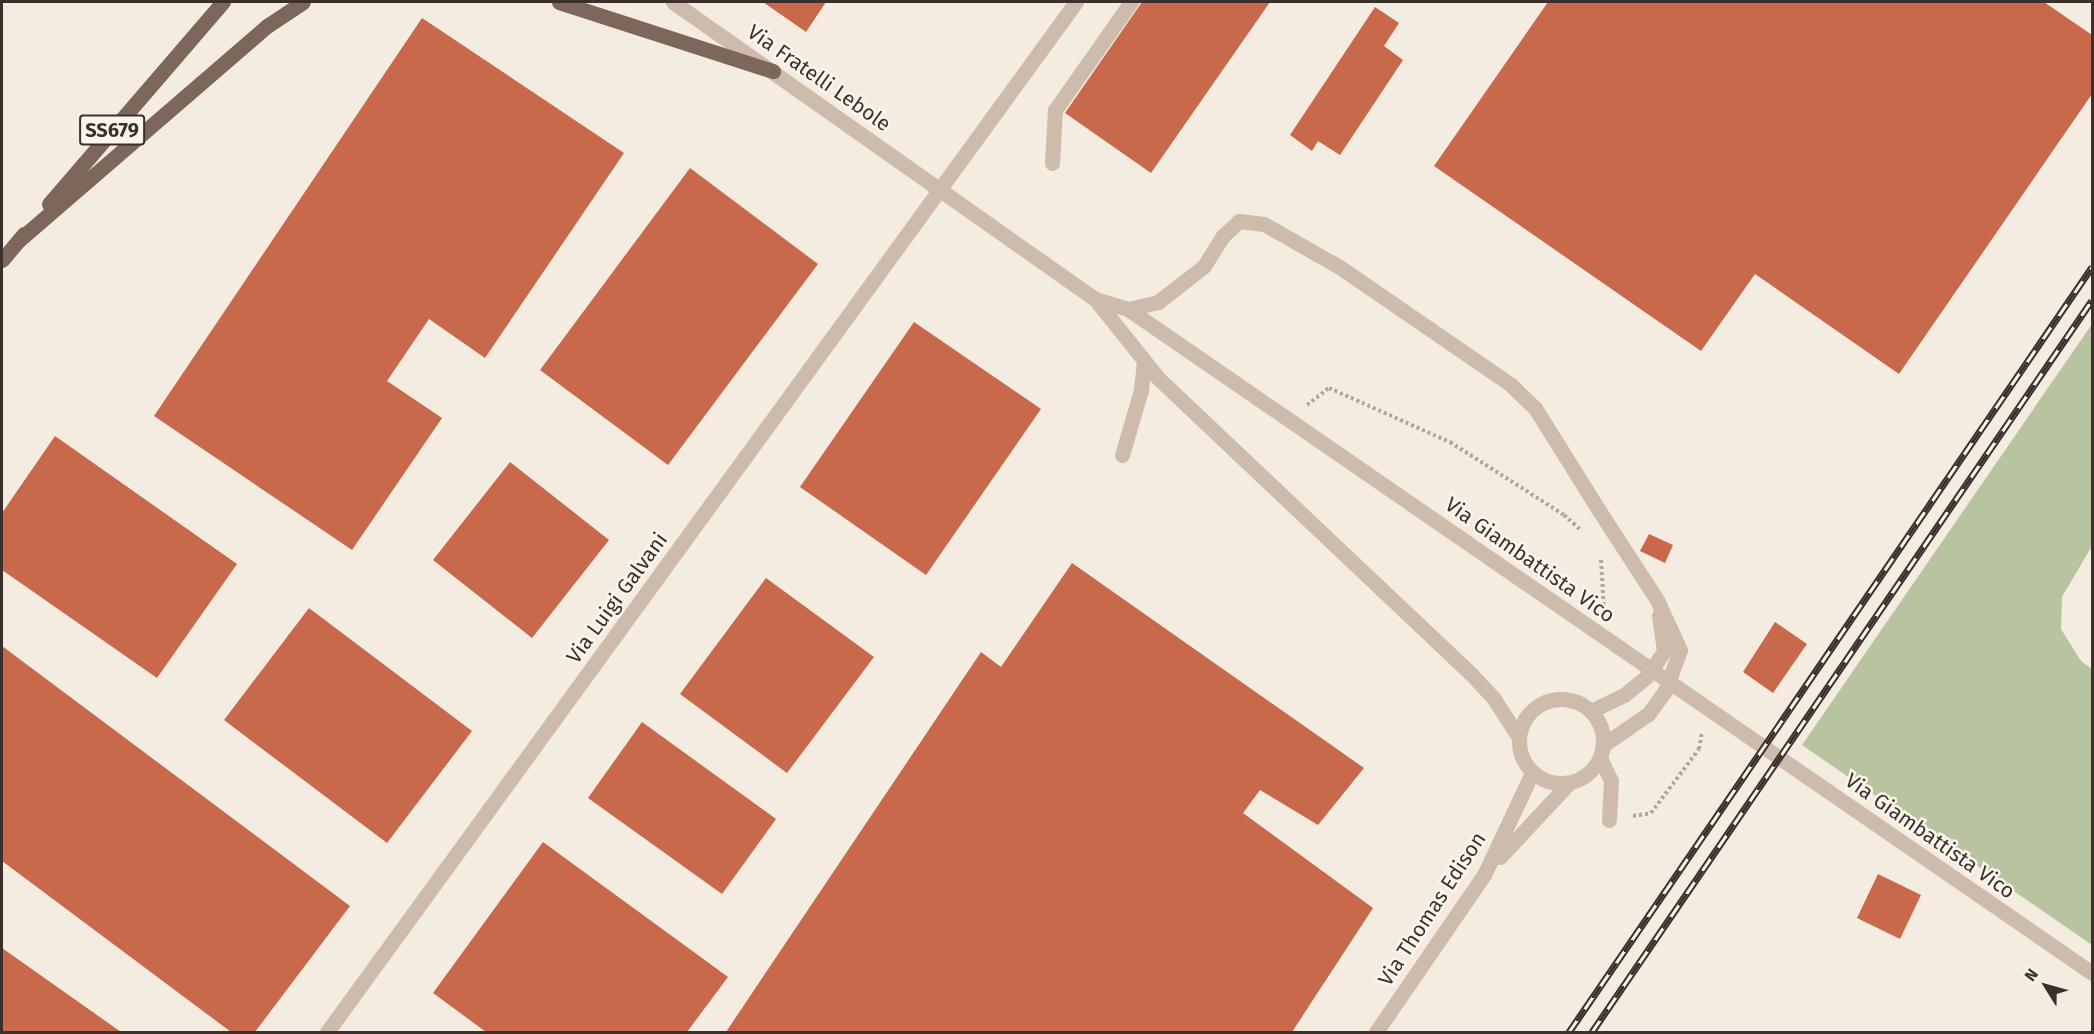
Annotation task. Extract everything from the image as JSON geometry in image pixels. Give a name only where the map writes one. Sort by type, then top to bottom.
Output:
[{"type":"main road","name":"SS679","points":[[2,260],[223,2]]},
{"type":"main road","points":[[19,240],[267,26],[303,2]]},
{"type":"main road","points":[[559,2],[773,71]]},
{"type":"street","name":"Via Fratelli Lebole","points":[[673,2],[941,189]]},
{"type":"street","name":"Via Luigi Galvani","points":[[327,1032],[1076,2]]},
{"type":"street","points":[[1052,163],[1055,110],[1126,4]]},
{"type":"street","name":"Via Giambattista Vico","points":[[941,189],[1095,299],[1128,309],[2092,973]]},
{"type":"street","points":[[1128,309],[1158,302],[1204,266],[1223,236],[1239,222],[1264,224],[1341,268],[1510,385],[1535,408],[1657,600],[1680,650],[1665,691],[1648,714],[1602,752],[1582,778],[1569,783],[1484,875]]},
{"type":"street","points":[[1095,299],[1144,361],[1472,675],[1518,736]]},
{"type":"street","points":[[1122,455],[1141,390],[1144,361]]},
{"type":"street","points":[[1591,711],[1639,685],[1664,651],[1657,600]]},
{"type":"street","points":[[1569,783],[1544,780],[1532,773],[1519,750],[1518,736],[1531,710],[1544,702],[1573,700],[1591,711],[1602,731],[1602,752],[1611,781],[1609,820]]},
{"type":"street","name":"Via Thomas Edison","points":[[1376,1032],[1484,875],[1532,773]]},
{"type":"green space","points":[[2092,324],[2092,546],[2062,597],[2061,629],[2081,661],[2092,669],[2092,945],[1802,745]]},
{"type":"building","points":[[763,2],[826,2],[806,32]]},
{"type":"building","points":[[1142,2],[1270,2],[1151,173],[1065,113]]},
{"type":"building","points":[[1548,2],[2044,2],[2092,35],[2092,94],[1899,374],[1755,274],[1701,351],[1434,166]]},
{"type":"building","points":[[1375,7],[1399,23],[1384,46],[1403,60],[1340,155],[1318,141],[1312,151],[1290,135]]},
{"type":"building","points":[[422,18],[624,153],[485,358],[429,319],[387,381],[442,418],[352,550],[154,416]]},
{"type":"building","points":[[690,168],[818,264],[668,465],[540,370]]},
{"type":"building","points":[[914,322],[1041,409],[926,575],[800,487]]},
{"type":"building","points":[[55,436],[237,564],[157,678],[2,570],[2,513]]},
{"type":"building","points":[[510,462],[609,540],[532,638],[433,560]]},
{"type":"building","points":[[1649,534],[1673,545],[1665,563],[1640,551]]},
{"type":"building","points":[[1072,563],[1364,768],[1318,825],[1260,790],[1243,813],[1373,908],[1292,1032],[726,1032],[981,652],[1001,667]]},
{"type":"building","points":[[766,578],[874,657],[787,773],[680,694]]},
{"type":"building","points":[[309,608],[472,731],[387,843],[224,720]]},
{"type":"building","points":[[1775,622],[1807,644],[1773,693],[1743,672]]},
{"type":"building","points":[[2,646],[350,906],[255,1032],[231,1032],[2,861]]},
{"type":"building","points":[[642,722],[776,819],[722,894],[588,798]]},
{"type":"building","points":[[543,842],[728,977],[687,1032],[486,1032],[433,993]]},
{"type":"building","points":[[1878,874],[1921,895],[1900,939],[1857,918]]},
{"type":"building","points":[[2,948],[121,1032],[2,1032]]},
{"type":"railway","points":[[1569,1032],[2092,267]]},
{"type":"railway","points":[[1592,1032],[2092,300]]}]
